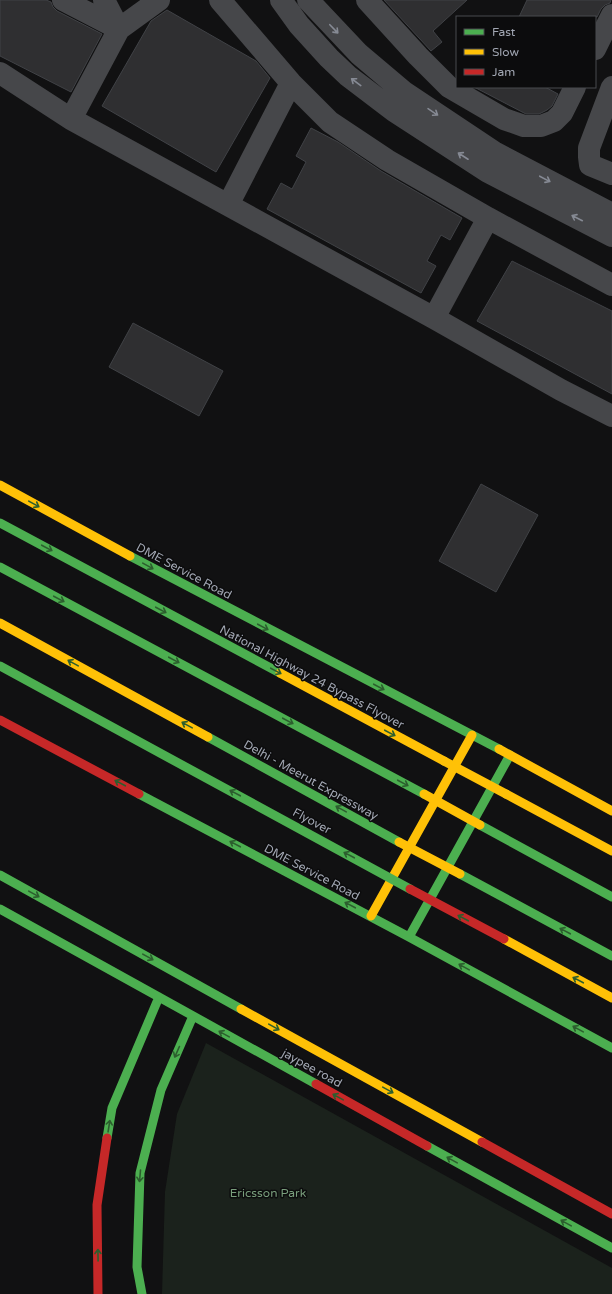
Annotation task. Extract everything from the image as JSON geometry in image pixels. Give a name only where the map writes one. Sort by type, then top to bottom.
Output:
[{"type":"main road","name":"DME Service Road","points":[[0,485],[170,578],[510,755],[612,811]]},
{"type":"main road","name":"National Highway 24 Bypass Flyover","points":[[0,523],[612,851]]},
{"type":"main road","points":[[0,567],[424,794],[612,897]]},
{"type":"main road","name":"Delhi - Meerut Expressway","points":[[0,623],[399,842],[612,956]]},
{"type":"main road","name":"Flyover","points":[[0,666],[612,998]]},
{"type":"main road","name":"DME Service Road","points":[[0,720],[409,936],[612,1048]]},
{"type":"main road","points":[[371,916],[472,735]]},
{"type":"main road","points":[[409,936],[510,755]]},
{"type":"main road","points":[[0,875],[599,1211],[612,1214]]},
{"type":"main road","name":"jaypee road","points":[[0,909],[193,1016],[589,1231],[612,1248]]},
{"type":"main road","points":[[98,1294],[97,1205],[112,1108],[159,997]]},
{"type":"main road","points":[[142,1294],[137,1267],[140,1173],[161,1090],[193,1016]]},
{"type":"street","points":[[63,0],[119,29]]},
{"type":"street","points":[[104,0],[119,29]]},
{"type":"street","points":[[70,119],[119,29],[159,0]]},
{"type":"street","points":[[281,0],[298,25],[348,76],[394,111],[488,172],[612,236]]},
{"type":"street","points":[[308,0],[359,54],[404,92],[494,152],[612,214]]},
{"type":"street","points":[[367,0],[418,56],[449,87],[504,119],[524,126],[541,126],[554,121],[562,113],[575,88]]},
{"type":"street","points":[[225,2],[291,83],[330,122],[387,160],[488,218],[612,285]]},
{"type":"street","points":[[596,47],[612,15]]},
{"type":"street","points":[[0,73],[70,119],[434,318],[560,390],[612,416]]},
{"type":"street","points":[[228,205],[291,83]]},
{"type":"street","points":[[612,87],[589,148],[589,157],[590,165],[612,174]]},
{"type":"street","points":[[434,318],[488,218]]},
{"type":"green space","name":"Ericsson Park","points":[[206,1043],[612,1268],[612,1294],[162,1294],[165,1192],[177,1114]]},
{"type":"building","points":[[0,0],[46,0],[51,2],[57,11],[102,34],[71,92],[0,56]]},
{"type":"building","points":[[384,0],[467,0],[433,31],[442,42],[431,51]]},
{"type":"building","points":[[527,0],[611,0],[610,3],[601,9],[597,17],[519,16]]},
{"type":"building","points":[[167,10],[256,61],[270,78],[216,172],[102,106],[151,21]]},
{"type":"building","points":[[476,88],[547,88],[558,94],[552,106],[547,110],[539,114],[526,114]]},
{"type":"building","points":[[311,128],[338,142],[381,171],[462,218],[450,240],[441,235],[427,261],[436,266],[421,293],[267,209],[281,183],[292,189],[306,162],[296,156]]},
{"type":"building","points":[[512,261],[612,311],[612,394],[477,321]]},
{"type":"building","points":[[133,323],[223,371],[199,416],[109,367]]},
{"type":"building","points":[[481,484],[538,515],[496,592],[439,561]]},
{"type":"traffic: fast","points":[[0,523],[280,673]]},
{"type":"traffic: fast","points":[[130,556],[499,749]]},
{"type":"traffic: fast","points":[[0,567],[424,794]]},
{"type":"traffic: fast","points":[[0,666],[410,889]]},
{"type":"traffic: fast","points":[[208,737],[399,842]]},
{"type":"traffic: fast","points":[[409,937],[510,755]]},
{"type":"traffic: fast","points":[[139,794],[409,937],[612,1048]]},
{"type":"traffic: fast","points":[[480,825],[612,897]]},
{"type":"traffic: fast","points":[[460,874],[612,956]]},
{"type":"traffic: fast","points":[[0,875],[241,1009]]},
{"type":"traffic: fast","points":[[0,909],[316,1084]]},
{"type":"traffic: fast","points":[[107,1138],[112,1108],[159,997]]},
{"type":"traffic: fast","points":[[142,1294],[137,1267],[140,1173],[161,1090],[193,1016]]},
{"type":"traffic: fast","points":[[427,1146],[612,1248]]},
{"type":"traffic: slow","points":[[0,485],[130,556]]},
{"type":"traffic: slow","points":[[0,623],[208,737]]},
{"type":"traffic: slow","points":[[280,673],[444,761]]},
{"type":"traffic: slow","points":[[371,916],[472,735]]},
{"type":"traffic: slow","points":[[499,749],[612,811]]},
{"type":"traffic: slow","points":[[444,761],[506,794]]},
{"type":"traffic: slow","points":[[424,794],[480,825]]},
{"type":"traffic: slow","points":[[506,794],[612,851]]},
{"type":"traffic: slow","points":[[399,842],[460,874]]},
{"type":"traffic: slow","points":[[504,939],[612,998]]},
{"type":"traffic: slow","points":[[241,1009],[482,1142]]},
{"type":"traffic: jam","points":[[0,720],[139,794]]},
{"type":"traffic: jam","points":[[410,889],[504,939]]},
{"type":"traffic: jam","points":[[316,1084],[427,1146]]},
{"type":"traffic: jam","points":[[98,1294],[97,1205],[107,1138]]},
{"type":"traffic: jam","points":[[482,1142],[612,1214]]}]
